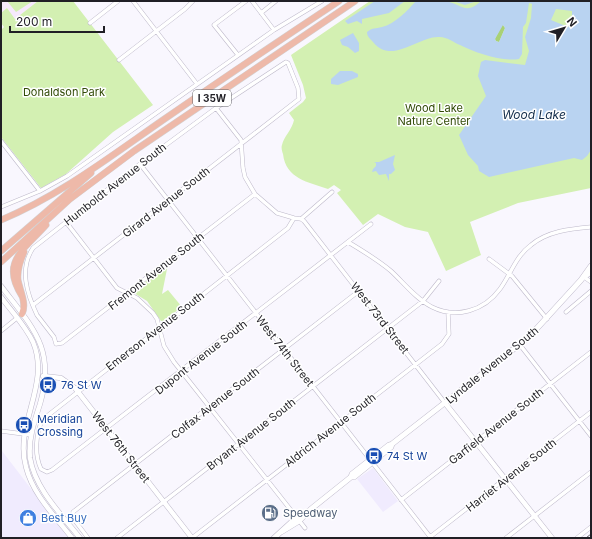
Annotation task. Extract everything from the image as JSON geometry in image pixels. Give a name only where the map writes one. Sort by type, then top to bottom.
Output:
[{"type":"highway","name":"I 35W","points":[[1,251],[107,159],[243,64],[339,1]]},
{"type":"highway","name":"I 35W","points":[[1,262],[70,199],[134,151],[355,1]]},
{"type":"highway","points":[[1,220],[49,196],[107,159]]},
{"type":"highway","points":[[20,316],[25,310],[22,296],[13,282],[12,271],[15,261],[70,199]]},
{"type":"main road","name":"Lyndale Avenue South","points":[[274,538],[309,511],[352,474],[392,447],[392,444],[520,345],[547,319],[584,277],[591,266]]},
{"type":"main road","name":"Lyndale Avenue South","points":[[584,277],[591,272]]},
{"type":"street","points":[[90,23],[118,1]]},
{"type":"street","points":[[133,1],[197,84]]},
{"type":"street","points":[[119,60],[193,1]]},
{"type":"street","points":[[238,55],[214,25],[246,1]]},
{"type":"street","points":[[252,1],[274,30]]},
{"type":"street","points":[[261,13],[276,1]]},
{"type":"street","points":[[1,207],[40,191],[67,176],[274,30],[322,1]]},
{"type":"street","name":"Girard Avenue South","points":[[34,305],[299,99],[298,88],[288,63],[286,62]]},
{"type":"street","name":"Humboldt Avenue South","points":[[56,344],[54,337],[37,315],[26,282],[26,261],[36,245],[140,164],[216,108],[286,62]]},
{"type":"street","points":[[216,108],[241,140],[243,168],[246,177],[255,194],[269,207],[294,218],[301,219],[332,192]]},
{"type":"street","points":[[1,141],[40,191]]},
{"type":"street","name":"West 74th Street","points":[[140,164],[431,537]]},
{"type":"street","name":"Fremont Avenue South","points":[[56,344],[62,343],[255,194]]},
{"type":"street","name":"Emerson Avenue South","points":[[47,472],[41,469],[36,454],[38,429],[42,420],[288,228],[294,218]]},
{"type":"street","name":"West 73rd Street","points":[[301,219],[331,255],[552,538]]},
{"type":"street","points":[[66,222],[117,288],[137,298],[148,307],[157,319],[164,346],[181,371],[305,528]]},
{"type":"street","name":"Dupont Avenue South","points":[[47,472],[52,470],[107,429],[372,224]]},
{"type":"street","points":[[348,242],[391,272],[423,301],[435,308],[448,312],[465,312],[481,306],[500,289],[523,251],[539,239],[558,231],[591,227]]},
{"type":"street","points":[[489,258],[508,274],[547,319]]},
{"type":"street","points":[[584,277],[591,282]]},
{"type":"street","name":"Bryant Avenue South","points":[[116,538],[423,301],[439,281]]},
{"type":"street","points":[[1,286],[20,316],[36,352],[39,376],[24,435],[25,465],[34,488],[72,538]]},
{"type":"street","name":"Colfax Avenue South","points":[[88,538],[71,515],[359,291]]},
{"type":"street","points":[[566,312],[591,291]]},
{"type":"street","points":[[1,297],[20,316],[30,323],[38,337],[42,350],[45,376],[41,400],[31,435],[30,458],[38,482],[80,538]]},
{"type":"street","name":"Aldrich Avenue South","points":[[192,538],[445,341],[448,334],[448,312]]},
{"type":"street","points":[[1,331],[20,316]]},
{"type":"street","points":[[520,345],[591,436]]},
{"type":"street","name":"Garfield Avenue South","points":[[401,500],[591,352]]},
{"type":"street","name":"West 76th Street","points":[[39,376],[64,379],[78,391],[192,538]]},
{"type":"street","name":"Harriet Avenue South","points":[[431,537],[591,412]]},
{"type":"street","points":[[1,431],[31,435]]},
{"type":"street","points":[[506,538],[591,472]]},
{"type":"street","points":[[577,538],[591,527]]},
{"type":"shaded area","points":[[1,1],[38,1],[15,19],[7,8],[1,13]]},
{"type":"shaded area","points":[[2,451],[69,538],[1,538]]},
{"type":"shaded area","points":[[373,468],[398,501],[383,512],[357,479]]},
{"type":"green space","points":[[7,1],[33,1],[16,12]]},
{"type":"green space","name":"Donaldson Park","points":[[38,1],[73,1],[153,105],[113,132],[66,174],[41,188],[1,137],[1,30],[4,27],[1,23],[1,13],[7,8],[15,19]]},
{"type":"green space","name":"Wood Lake Nature Center","points":[[370,1],[591,1],[591,188],[518,203],[470,222],[481,255],[446,271],[428,232],[405,227],[378,214],[363,225],[337,193],[341,190],[334,185],[328,189],[313,184],[293,174],[288,169],[285,162],[282,146],[294,120],[289,113],[306,98],[303,85],[291,55]]},
{"type":"green space","points":[[502,24],[505,28],[499,42],[495,39]]},
{"type":"green space","points":[[168,264],[162,294],[168,290],[182,307],[161,321],[147,301],[134,293],[135,290]]},
{"type":"water","points":[[375,1],[405,1],[389,13],[362,19],[362,24],[357,21],[348,24],[345,21]]},
{"type":"water","name":"Wood Lake","points":[[416,1],[450,2],[463,7],[471,8],[481,1],[591,1],[591,150],[587,156],[582,160],[574,158],[489,177],[479,171],[478,166],[468,155],[459,135],[486,96],[478,76],[481,62],[485,60],[525,65],[529,51],[525,37],[531,18],[532,4],[529,3],[526,23],[523,27],[522,54],[519,59],[512,60],[481,54],[447,38],[441,37],[430,38],[396,51],[388,51],[380,48],[373,42],[367,32],[369,30],[380,28],[392,23]],"holes":[[[556,9],[572,11],[572,19],[568,27],[551,20]],[[503,25],[505,28],[499,42],[495,39]]]},
{"type":"water","points":[[453,1],[477,1],[465,5]]},
{"type":"water","points":[[353,33],[359,43],[359,51],[355,53],[348,47],[342,45],[340,40]]},
{"type":"water","points":[[340,71],[352,71],[358,74],[358,77],[338,85],[331,84],[331,79]]},
{"type":"water","points":[[395,155],[393,164],[395,170],[389,174],[389,181],[386,174],[379,175],[376,171],[372,172],[376,166],[376,163],[374,162],[379,162]]},
{"type":"railway","points":[[586,538],[591,534]]},
{"type":"place","name":"76 St W","points":[[48,385]]},
{"type":"place","name":"Meridian Crossing","points":[[24,425]]},
{"type":"place","name":"74 St W","points":[[374,456]]},
{"type":"place","name":"Speedway","points":[[270,513]]},
{"type":"place","name":"Best Buy","points":[[28,518]]}]
